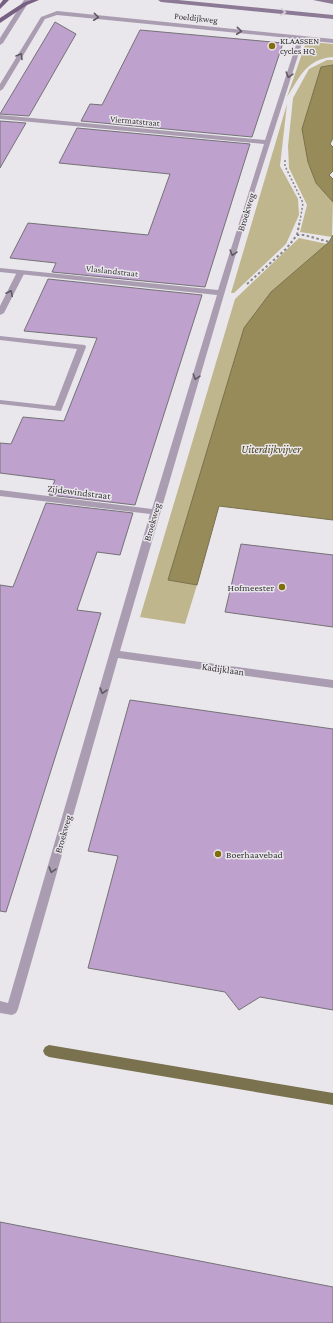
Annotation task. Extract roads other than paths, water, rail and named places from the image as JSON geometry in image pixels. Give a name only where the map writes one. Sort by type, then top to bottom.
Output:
[{"type":"main road","points":[[0,8],[6,0]]},
{"type":"main road","points":[[0,21],[26,2],[36,0]]},
{"type":"main road","points":[[161,0],[333,17]]},
{"type":"main road","points":[[316,0],[333,2]]},
{"type":"street","points":[[0,43],[26,2]]},
{"type":"street","name":"Poeldijkweg","points":[[0,89],[43,18],[57,13],[333,41]]},
{"type":"street","name":"Broekweg","points":[[6,1008],[114,654],[221,293],[301,38]]},
{"type":"street","name":"Viermatstraat","points":[[0,117],[268,142]]},
{"type":"street","name":"Vlaslandstraat","points":[[0,270],[221,293]]},
{"type":"street","points":[[0,313],[21,272]]},
{"type":"street","points":[[0,338],[82,346],[58,409],[0,402]]},
{"type":"street","name":"Zijdewindstraat","points":[[0,493],[155,512]]},
{"type":"street","name":"Kadijklaan","points":[[114,654],[333,684]]},
{"type":"water","points":[[333,65],[333,138],[330,144],[333,147],[333,171],[329,175],[333,179],[333,202],[316,183],[308,162],[302,129],[321,67]]},
{"type":"water","name":"Uiterdijkvijver","points":[[333,235],[333,520],[219,506],[197,585],[168,580],[244,328],[271,292],[329,242]]},
{"type":"waterway","points":[[49,1051],[333,1099]]},
{"type":"place","name":"KLAASSEN cycles HQ","points":[[272,46]]},
{"type":"place","name":"Hofmeester","points":[[282,587]]},
{"type":"place","name":"Boerhaavebad","points":[[218,854]]}]
